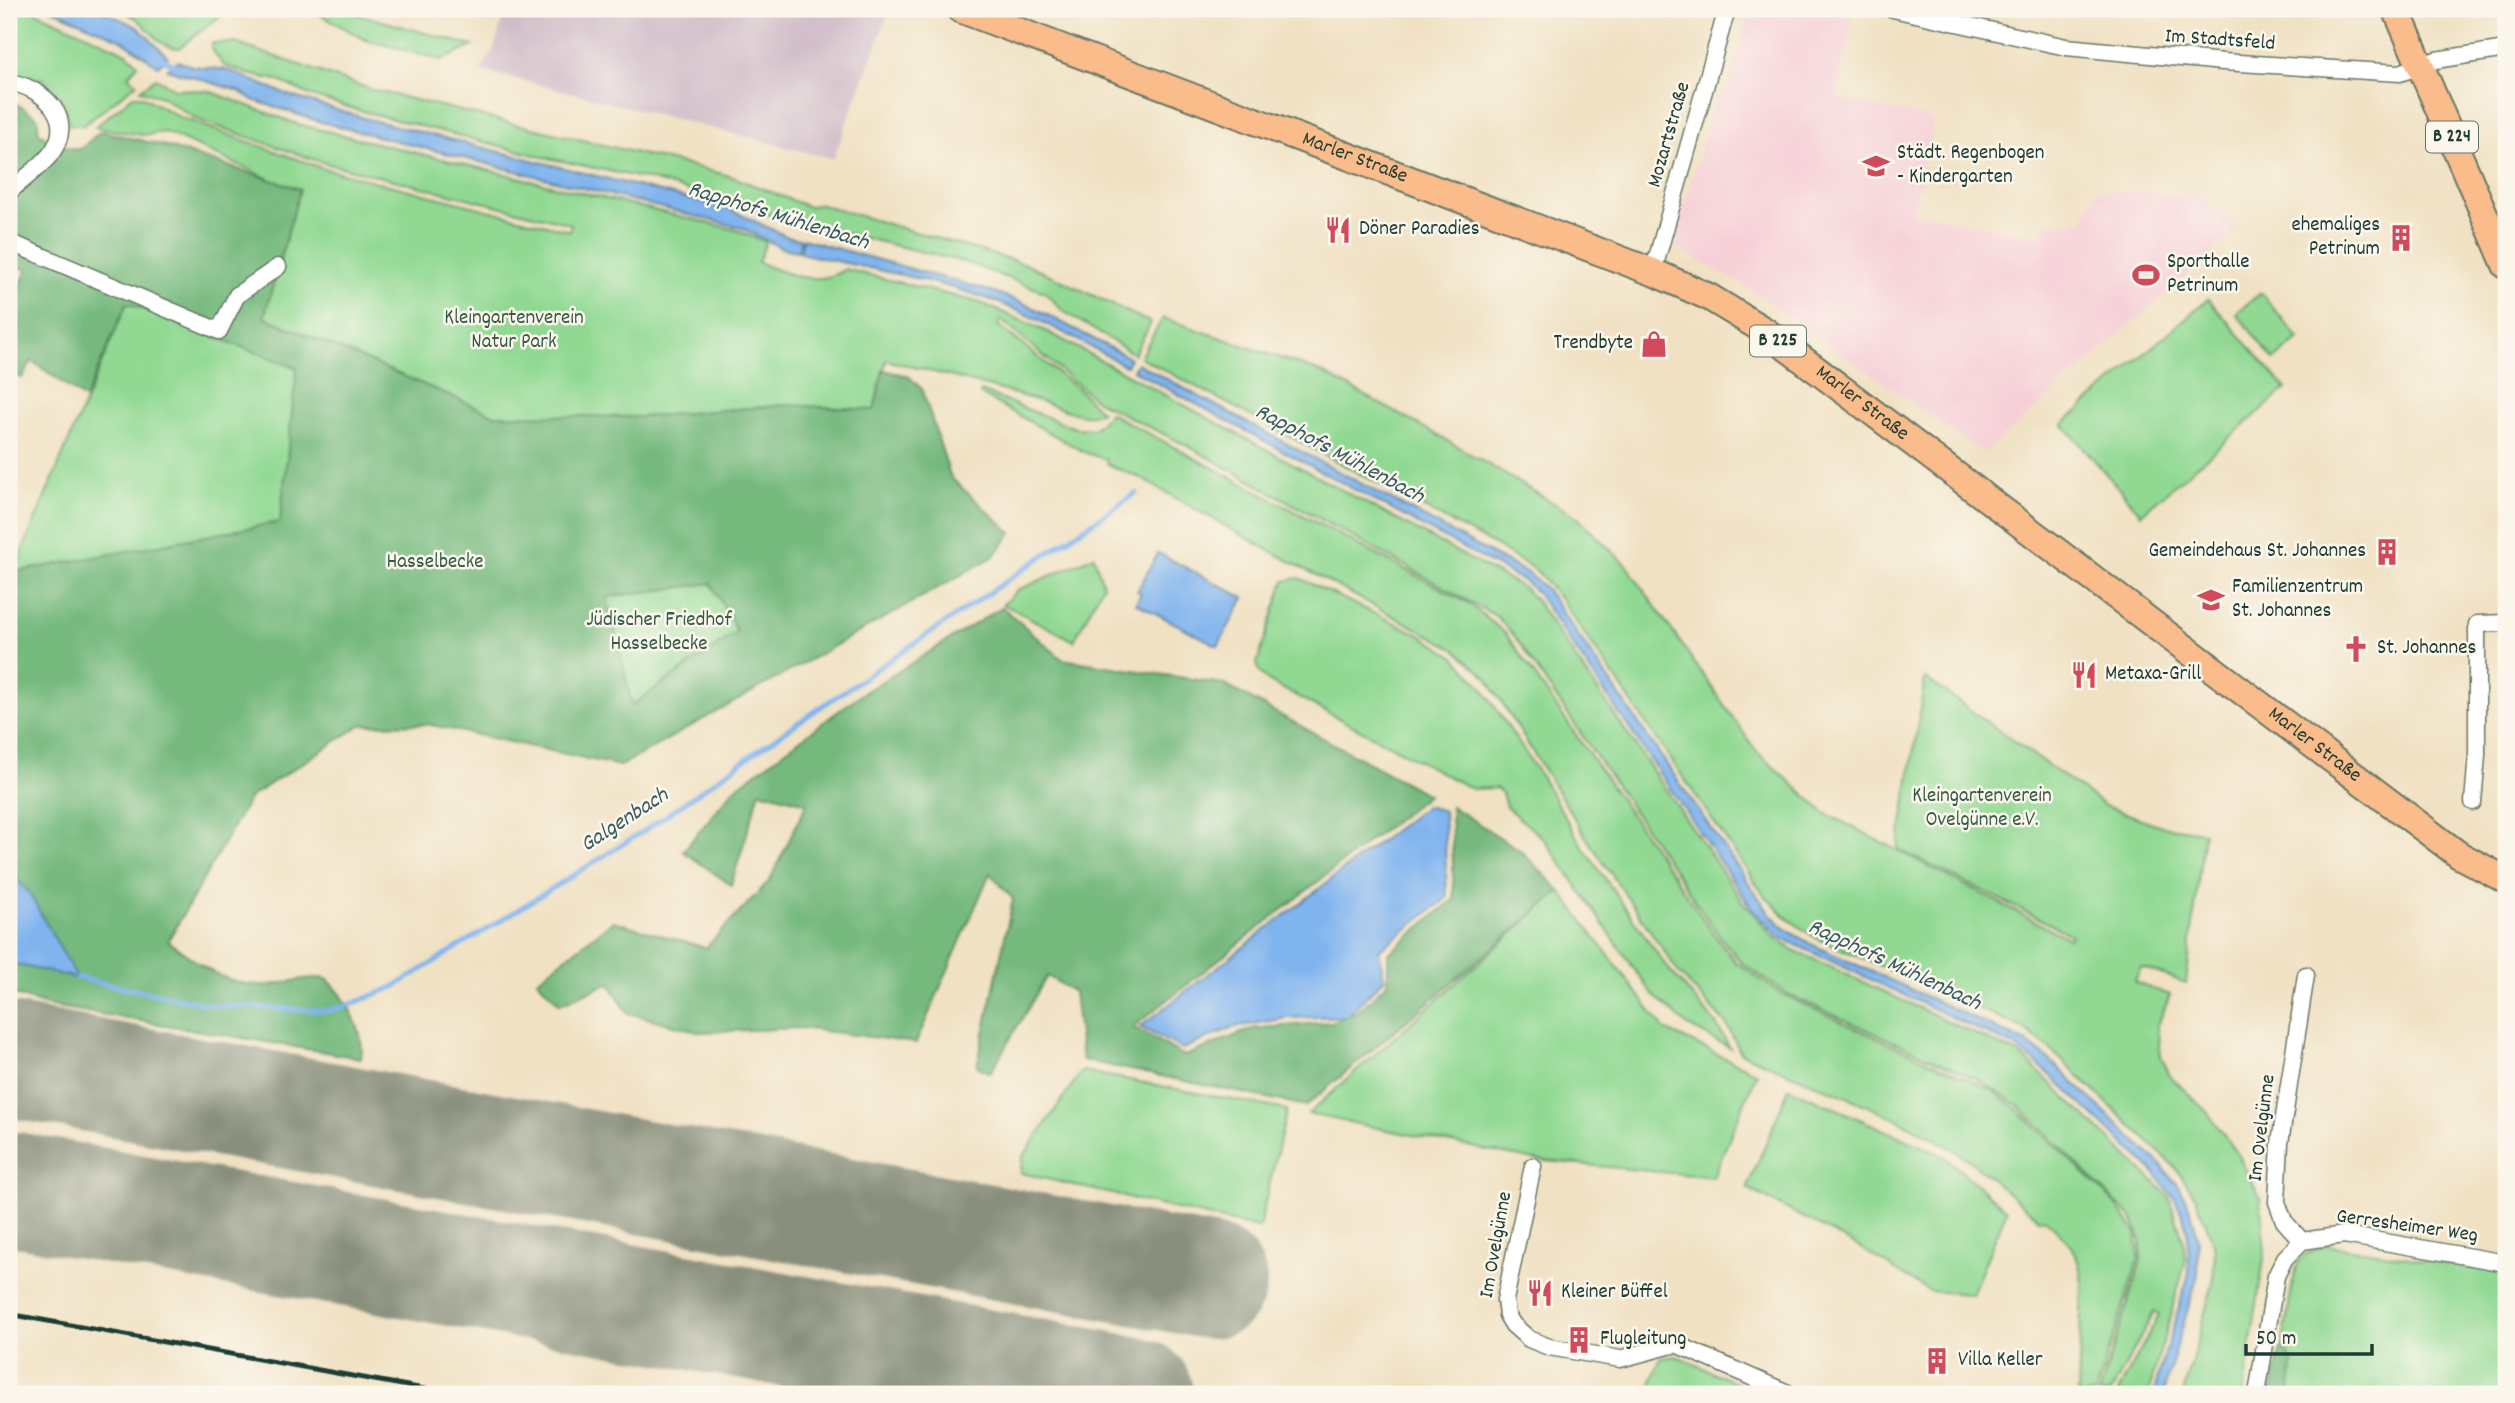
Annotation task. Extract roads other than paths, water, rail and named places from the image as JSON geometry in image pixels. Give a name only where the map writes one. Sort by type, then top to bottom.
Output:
[{"type":"main road","name":"Marler Straße","points":[[960,9],[1653,272],[1709,297],[1765,331],[2120,602],[2459,855],[2499,876]]},
{"type":"main road","name":"B 224","points":[[2396,9],[2506,265]]},
{"type":"street","name":"Mozartstraße","points":[[1653,272],[1727,9]]},
{"type":"street","name":"Im Stadtsfeld","points":[[1893,9],[2066,47],[2138,57],[2400,73],[2436,60],[2506,49]]},
{"type":"street","points":[[9,82],[30,86],[43,94],[52,103],[59,129],[51,154],[9,192]]},
{"type":"street","points":[[9,242],[219,331],[237,295],[278,267]]},
{"type":"street","points":[[2473,802],[2477,755],[2477,624],[2506,623]]},
{"type":"street","name":"Im Ovelgünne","points":[[2302,1241],[2284,1222],[2277,1202],[2280,1143],[2305,975]]},
{"type":"street","name":"Im Ovelgünne","points":[[1533,1166],[1505,1300],[1507,1315],[1521,1334],[1564,1352],[1620,1359],[1676,1344],[1790,1394]]},
{"type":"street","name":"Gerresheimer Weg","points":[[2302,1241],[2344,1235],[2506,1263]]},
{"type":"street","points":[[2257,1394],[2276,1276],[2285,1258],[2302,1241]]},
{"type":"water","points":[[51,9],[98,9],[138,27],[168,57],[158,66],[122,40]]},
{"type":"water","points":[[177,61],[192,66],[227,70],[291,96],[364,118],[729,209],[788,237],[801,239],[798,251],[782,248],[742,228],[321,122],[253,100],[239,91],[167,69]]},
{"type":"water","points":[[803,239],[994,292],[1030,306],[1130,358],[1126,366],[1034,318],[978,295],[928,281],[800,253]]},
{"type":"water","points":[[1137,363],[1529,574],[1546,589],[1770,914],[1787,930],[1811,944],[2028,1043],[2051,1061],[2162,1166],[2180,1188],[2191,1211],[2198,1239],[2198,1274],[2163,1394],[2153,1394],[2189,1273],[2188,1235],[2175,1199],[2151,1169],[2046,1071],[2016,1047],[1779,937],[1753,910],[1537,593],[1524,581],[1133,370]]},
{"type":"water","points":[[1158,553],[1244,598],[1218,646],[1136,603],[1141,593],[1137,591]]},
{"type":"water","points":[[1426,806],[1444,811],[1447,898],[1379,950],[1384,979],[1347,1016],[1288,1018],[1234,1027],[1183,1049],[1140,1027]]},
{"type":"water","points":[[9,872],[28,891],[77,978],[9,963]]},
{"type":"waterway","name":"Rapphofs Mühlenbach","points":[[159,57],[178,67]]},
{"type":"waterway","name":"Galgenbach","points":[[77,978],[211,1005],[326,1011],[347,1006],[394,987],[644,831],[784,732],[1136,493]]},
{"type":"railway","points":[[9,1314],[452,1394]]},
{"type":"place","name":"Städt. Regenbogen - Kindergarten","points":[[1876,166]]},
{"type":"place","name":"Döner Paradies","points":[[1338,230]]},
{"type":"place","name":"ehemaliges Petrinum","points":[[2401,238]]},
{"type":"place","name":"Sporthalle Petrinum","points":[[2146,275]]},
{"type":"place","name":"Trendbyte","points":[[1654,344]]},
{"type":"place","name":"Gemeindehaus St. Johannes","points":[[2387,552]]},
{"type":"place","name":"Familienzentrum St. Johannes","points":[[2211,600]]},
{"type":"place","name":"St. Johannes","points":[[2356,649]]},
{"type":"place","name":"Metaxa-Grill","points":[[2084,675]]},
{"type":"place","name":"Kleiner Büffel","points":[[1540,1293]]},
{"type":"place","name":"Flugleitung","points":[[1579,1340]]},
{"type":"place","name":"Villa Keller","points":[[1937,1361]]},
{"type":"park label","name":"Kleingartenverein Natur Park","points":[[514,331]]},
{"type":"park label","name":"Hasselbecke","points":[[435,563]]},
{"type":"park label","name":"Jüdischer Friedhof Hasselbecke","points":[[659,633]]},
{"type":"park label","name":"Kleingartenverein Ovelgünne e.V.","points":[[1982,809]]}]
